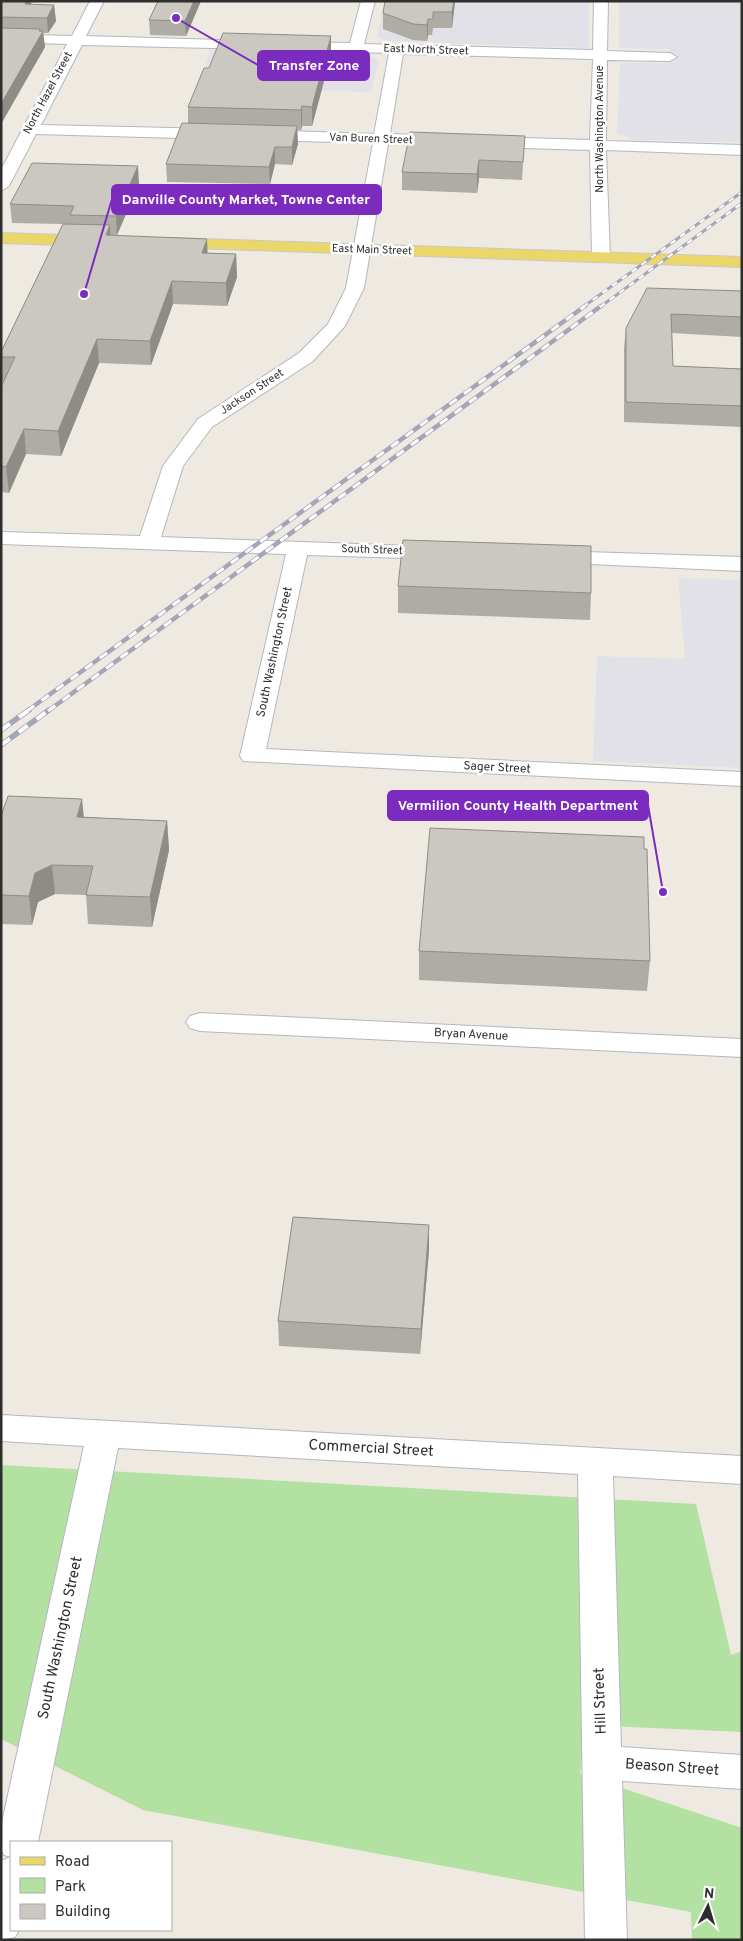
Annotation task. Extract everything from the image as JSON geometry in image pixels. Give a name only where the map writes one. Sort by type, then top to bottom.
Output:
[{"type":"main road","points":[[1,238],[114,242]]},
{"type":"main road","name":"East Main Street","points":[[158,243],[742,262]]},
{"type":"street","name":"North Hazel Street","points":[[1,186],[97,1]]},
{"type":"street","points":[[356,48],[368,1]]},
{"type":"street","name":"North Washington Avenue","points":[[601,1],[598,146],[601,257]]},
{"type":"street","name":"East North Street","points":[[1,38],[670,57]]},
{"type":"street","name":"Jackson Street","points":[[148,541],[173,466],[205,423],[306,357],[336,326],[355,288],[360,249],[397,49]]},
{"type":"street","points":[[30,129],[230,134]]},
{"type":"street","name":"Van Buren Street","points":[[250,135],[742,150]]},
{"type":"street","name":"South Street","points":[[1,538],[148,541],[455,553]]},
{"type":"street","name":"South Washington Street","points":[[252,756],[298,547]]},
{"type":"street","points":[[533,556],[742,564]]},
{"type":"street","name":"Sager Street","points":[[252,756],[742,779]]},
{"type":"street","name":"Bryan Avenue","points":[[200,1022],[742,1048]]},
{"type":"street","name":"Commercial Street","points":[[1,1428],[742,1470]]},
{"type":"street","name":"South Washington Street","points":[[18,1841],[104,1434]]},
{"type":"street","name":"Hill Street","points":[[595,1462],[606,1940]]},
{"type":"street","name":"Beason Street","points":[[603,1764],[742,1772]]},
{"type":"street","points":[[1,1923],[10,1881]]},
{"type":"shaded area","points":[[385,1],[589,1],[589,48],[387,41],[377,37]]},
{"type":"shaded area","points":[[619,1],[742,1],[742,142],[634,140],[617,133],[620,63],[670,63],[669,49],[619,48]]},
{"type":"shaded area","points":[[211,50],[369,55],[379,61],[371,92],[198,87]]},
{"type":"shaded area","points":[[678,578],[742,580],[742,768],[593,761],[597,656],[685,659]]},
{"type":"green space","points":[[1,1465],[696,1504],[731,1655],[742,1651],[742,1732],[586,1725],[580,1774],[742,1828],[742,1940],[692,1940],[691,1912],[143,1810],[1,1739]]},
{"type":"building","points":[[1,1],[27,1],[25,4],[54,5],[47,18],[1,17]]},
{"type":"building","points":[[158,1],[194,1],[185,21],[149,20]]},
{"type":"building","points":[[385,1],[454,1],[452,12],[433,12],[433,19],[428,19],[427,25],[413,24],[383,13]]},
{"type":"building","points":[[1,28],[40,29],[39,31],[43,31],[1,104]]},
{"type":"building","points":[[223,33],[331,36],[312,107],[302,106],[301,110],[188,107],[204,68],[209,68]]},
{"type":"building","points":[[182,123],[297,126],[292,147],[275,147],[269,167],[166,164]]},
{"type":"building","points":[[410,132],[525,136],[523,162],[479,160],[477,174],[402,172]]},
{"type":"building","points":[[32,163],[138,166],[116,216],[70,215],[74,206],[10,204]]},
{"type":"building","points":[[63,224],[110,225],[106,235],[207,239],[202,253],[236,254],[226,283],[172,281],[150,341],[97,339],[58,431],[24,429],[6,467],[1,466],[1,387],[15,357],[1,357],[1,352]]},
{"type":"building","points":[[647,288],[742,291],[742,317],[671,314],[673,366],[742,369],[742,406],[626,402],[626,328]]},
{"type":"building","points":[[403,540],[591,546],[591,593],[398,586]]},
{"type":"building","points":[[8,796],[82,799],[77,817],[167,821],[150,897],[86,895],[93,866],[52,865],[35,873],[29,896],[1,895],[1,816]]},
{"type":"building","points":[[430,828],[644,837],[644,849],[647,849],[650,961],[419,951]]},
{"type":"building","points":[[293,1217],[429,1225],[421,1329],[278,1321]]},
{"type":"railway","points":[[583,307],[742,192]]},
{"type":"railway","points":[[600,307],[742,203]]},
{"type":"railway","points":[[27,711],[585,306]]},
{"type":"railway","points":[[48,711],[601,306]]},
{"type":"railway","points":[[1,730],[29,710]]},
{"type":"railway","points":[[1,745],[49,710]]},
{"type":"place","name":"Transfer Zone","points":[[176,18]]},
{"type":"place","name":"Danville County Market, Towne Center","points":[[84,294]]},
{"type":"place","name":"Vermilion County Health Department","points":[[663,892]]}]
